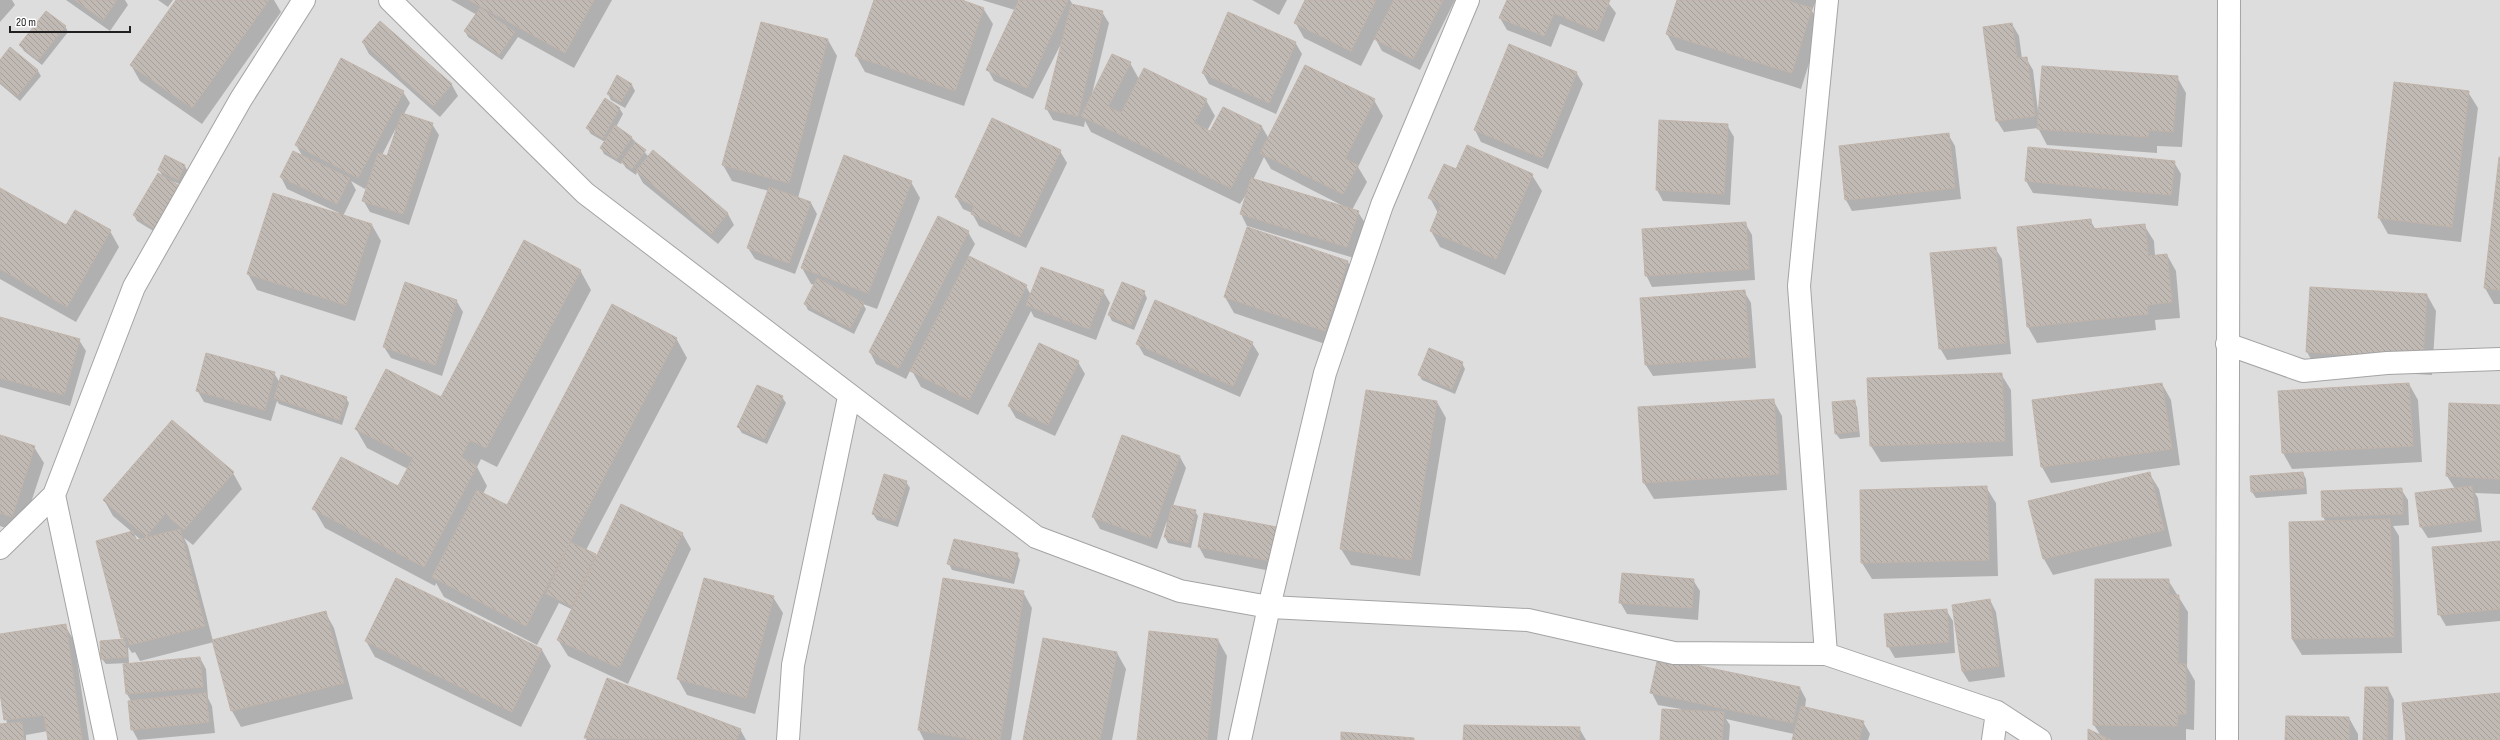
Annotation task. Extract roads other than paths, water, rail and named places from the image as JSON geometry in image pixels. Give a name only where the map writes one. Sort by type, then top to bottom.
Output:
[{"type":"street","points":[[0,548],[54,495],[134,287],[241,99],[304,0]]},
{"type":"street","points":[[390,0],[585,193],[849,397],[1036,538],[1180,591],[1269,607],[1528,620],[1674,653],[1826,654],[1997,712],[2040,740]]},
{"type":"street","points":[[1240,740],[1269,607],[1326,373],[1382,205],[1468,0]]},
{"type":"street","points":[[1826,654],[1799,286],[1827,0]]},
{"type":"street","points":[[2227,740],[2229,0]]},
{"type":"street","points":[[2227,344],[2303,371],[2387,364],[2500,359]]},
{"type":"street","points":[[788,740],[792,664],[849,397]]},
{"type":"street","points":[[54,495],[106,740]]},
{"type":"street","points":[[1993,740],[1997,712]]}]
